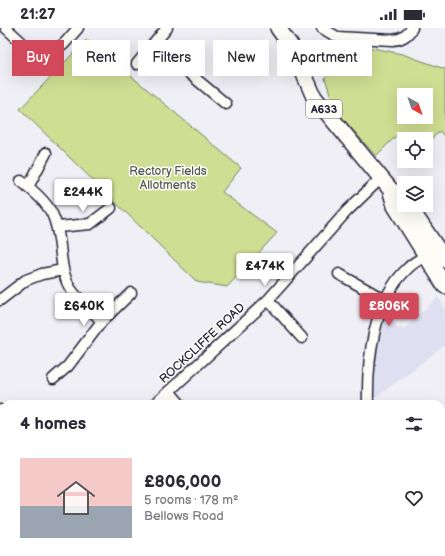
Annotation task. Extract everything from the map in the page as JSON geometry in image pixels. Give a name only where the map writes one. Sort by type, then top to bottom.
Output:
[{"type":"main road","name":"A633","points":[[281,29],[294,49],[314,97],[386,184],[397,193]]},
{"type":"main road","name":"A633","points":[[386,184],[395,206],[437,255]]},
{"type":"main road","name":"A633","points":[[412,212],[437,255],[445,286]]},
{"type":"street","points":[[6,28],[30,50],[46,56],[64,44],[78,28]]},
{"type":"street","points":[[157,40],[167,28]]},
{"type":"street","points":[[322,28],[337,37],[401,39],[409,33],[412,28]]},
{"type":"street","points":[[192,76],[226,104]]},
{"type":"street","points":[[46,153],[24,184],[51,210],[58,227],[63,270],[70,288],[102,321]]},
{"type":"street","name":"ROCKCLIFFE ROAD","points":[[159,400],[268,300],[347,211],[386,184]]},
{"type":"street","points":[[58,227],[90,224],[111,208]]},
{"type":"street","points":[[368,400],[371,360],[375,334],[385,300],[407,268],[437,255]]},
{"type":"street","points":[[0,300],[26,280],[42,274],[63,270]]},
{"type":"street","points":[[339,274],[385,300]]},
{"type":"street","points":[[53,379],[68,366],[102,321],[131,293]]},
{"type":"street","points":[[268,300],[302,338]]},
{"type":"street","points":[[169,391],[177,400]]},
{"type":"shaded area","points":[[438,297],[445,308],[445,345],[374,399],[375,354],[386,313],[399,329],[401,327],[403,330]]},
{"type":"green space","points":[[372,48],[402,54],[445,69],[445,138],[440,131],[433,138],[433,132],[397,132],[397,137],[396,136],[376,156],[335,110],[325,78],[327,76],[372,76]]},
{"type":"green space","name":"Rectory Fields Allotments","points":[[72,55],[72,76],[130,75],[241,168],[222,192],[277,233],[227,287],[197,282],[20,109],[52,76],[64,76],[64,63]]}]
